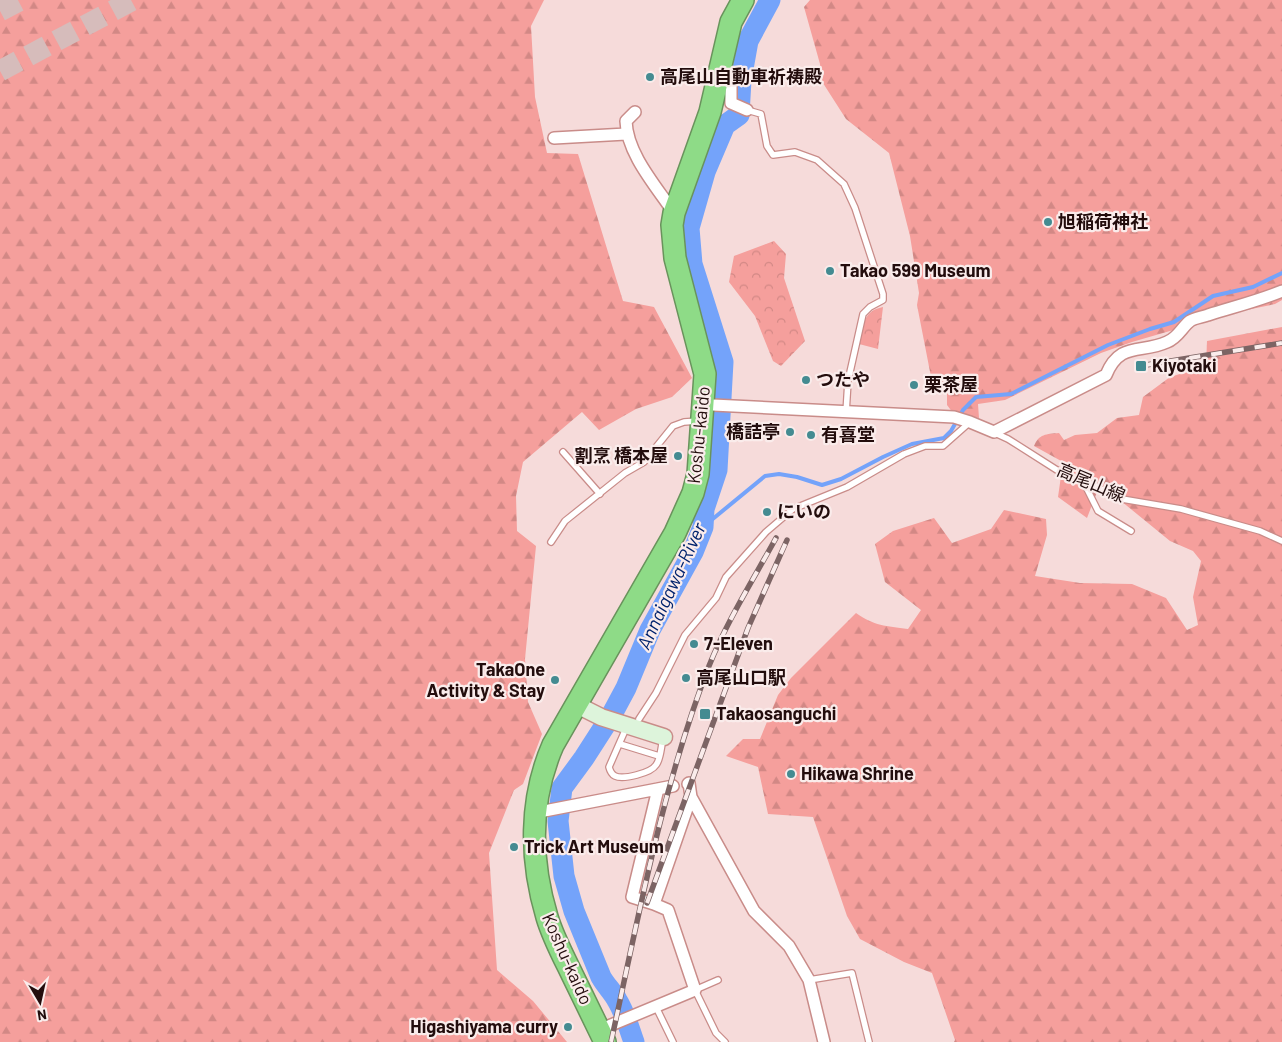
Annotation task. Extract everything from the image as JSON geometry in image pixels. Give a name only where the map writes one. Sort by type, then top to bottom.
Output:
[{"type":"highway","name":"Koshu-kaido","points":[[605,1032],[555,939],[546,917],[538,880],[534,834],[540,812],[546,762],[553,745],[675,533],[693,493],[698,474],[708,409],[705,374],[675,258],[672,242],[672,225],[674,213],[710,112],[731,22],[743,0]]},
{"type":"street","points":[[718,76],[731,79],[731,102],[747,110]]},
{"type":"street","points":[[635,112],[626,121],[626,134],[635,156],[674,213]]},
{"type":"street","points":[[554,138],[626,134]]},
{"type":"street","points":[[994,432],[1106,375],[1111,364],[1124,352],[1167,342],[1180,333],[1190,322],[1223,310],[1260,301],[1282,291]]},
{"type":"street","name":"高尾山線","points":[[708,409],[736,406],[963,420],[994,432]]},
{"type":"street","points":[[575,704],[601,717],[630,723],[664,736]]},
{"type":"street","points":[[688,784],[691,798],[754,911],[789,946],[809,980],[824,1042]]},
{"type":"street","points":[[540,812],[673,786]]},
{"type":"street","points":[[605,1032],[631,1017],[695,990],[668,910],[632,897],[658,789]]},
{"type":"street","points":[[654,904],[691,798]]},
{"type":"lane","points":[[747,110],[761,114],[767,146],[773,155],[795,152],[817,160],[844,184],[855,208],[881,286],[883,300],[870,307],[863,314],[848,381],[846,412]]},
{"type":"lane","points":[[551,542],[565,521],[626,473],[644,462],[673,426],[708,409]]},
{"type":"lane","points":[[664,736],[657,765],[652,770],[620,778],[610,772],[609,767],[630,723],[656,693],[685,635],[716,598],[726,577],[766,532],[793,509],[847,487],[904,454],[925,446],[944,446],[963,420]]},
{"type":"lane","name":"高尾山線","points":[[994,432],[1060,472],[1084,483],[1096,486],[1116,498],[1181,509],[1260,531],[1282,541]]},
{"type":"lane","points":[[563,452],[600,494]]},
{"type":"lane","points":[[1084,483],[1098,511],[1131,531]]},
{"type":"lane","points":[[620,744],[659,756]]},
{"type":"lane","points":[[809,980],[852,973],[869,1042]]},
{"type":"lane","points":[[718,980],[695,990],[716,1033],[725,1042]]},
{"type":"lane","points":[[656,1007],[673,1042]]},
{"type":"green space","points":[[0,0],[544,0],[531,26],[535,97],[547,153],[578,154],[623,301],[654,307],[692,378],[672,397],[636,409],[599,430],[582,412],[523,462],[516,496],[517,531],[536,546],[525,659],[528,702],[542,734],[523,784],[514,790],[489,853],[497,970],[533,1001],[567,1042],[0,1042]]},
{"type":"green space","points":[[810,0],[1282,0],[1282,300],[1275,304],[1232,313],[1101,353],[1005,400],[978,404],[979,418],[953,413],[947,405],[947,392],[933,387],[917,305],[919,293],[910,236],[889,153],[846,119],[821,80],[820,64],[804,7]]},
{"type":"green space","points":[[774,241],[786,254],[784,278],[805,341],[781,366],[773,361],[755,316],[729,282],[734,256]]},
{"type":"green space","points":[[883,307],[878,349],[859,344],[867,316],[876,309]]},
{"type":"green space","points":[[1282,327],[1282,1042],[954,1042],[955,1040],[932,973],[904,962],[860,939],[847,916],[813,817],[768,814],[758,767],[726,756],[743,739],[760,739],[778,695],[791,678],[856,613],[875,623],[908,629],[921,610],[885,582],[875,544],[893,531],[934,518],[952,543],[991,529],[1004,510],[1046,519],[1047,535],[1035,576],[1080,583],[1132,584],[1166,598],[1187,630],[1198,625],[1193,597],[1201,561],[1193,551],[1170,541],[1121,501],[1097,492],[1087,518],[1058,497],[1063,462],[1034,446],[1038,439],[1047,434],[1059,433],[1064,440],[1075,435],[1097,433],[1117,418],[1139,415],[1143,397],[1170,377],[1206,366],[1207,341]]},
{"type":"waterway","name":"Annaigawa-River","points":[[634,1042],[620,1005],[601,977],[574,911],[564,876],[558,821],[562,788],[611,716],[626,688],[650,630],[693,552],[703,527],[704,509],[717,470],[723,362],[692,264],[689,228],[705,172],[725,125],[739,115],[741,80],[748,41],[770,0]]},
{"type":"waterway","points":[[703,527],[765,476],[779,474],[797,477],[822,485],[841,479],[912,444],[944,438],[951,431],[963,410],[976,397],[1011,394],[1108,345],[1174,322],[1213,296],[1253,287],[1282,273]]},
{"type":"tunnel","points":[[0,11],[21,0]]},
{"type":"tunnel","points":[[0,71],[133,0]]},
{"type":"railway","points":[[1146,365],[1282,343]]},
{"type":"railway","points":[[611,1042],[653,852],[692,712],[709,666],[724,633],[776,538]]},
{"type":"railway","points":[[647,903],[748,628],[787,540]]},
{"type":"place","name":"高尾山自動車祈祷殿","points":[[650,77]]},
{"type":"place","name":"旭稲荷神社","points":[[1048,222]]},
{"type":"place","name":"Takao 599 Museum","points":[[830,271]]},
{"type":"place","name":"Kiyotaki","points":[[1141,366]]},
{"type":"place","name":"つたや","points":[[806,380]]},
{"type":"place","name":"栗茶屋","points":[[914,385]]},
{"type":"place","name":"橋詰亭","points":[[790,432]]},
{"type":"place","name":"有喜堂","points":[[811,435]]},
{"type":"place","name":"割烹 橋本屋","points":[[678,456]]},
{"type":"place","name":"にいの","points":[[767,512]]},
{"type":"place","name":"7-Eleven","points":[[694,644]]},
{"type":"place","name":"高尾山口駅","points":[[686,678]]},
{"type":"place","name":"TakaOne Activity & Stay","points":[[555,680]]},
{"type":"place","name":"Takaosanguchi","points":[[705,714]]},
{"type":"place","name":"Hikawa Shrine","points":[[791,774]]},
{"type":"place","name":"Trick Art Museum","points":[[514,847]]},
{"type":"place","name":"Higashiyama curry","points":[[568,1027]]}]
